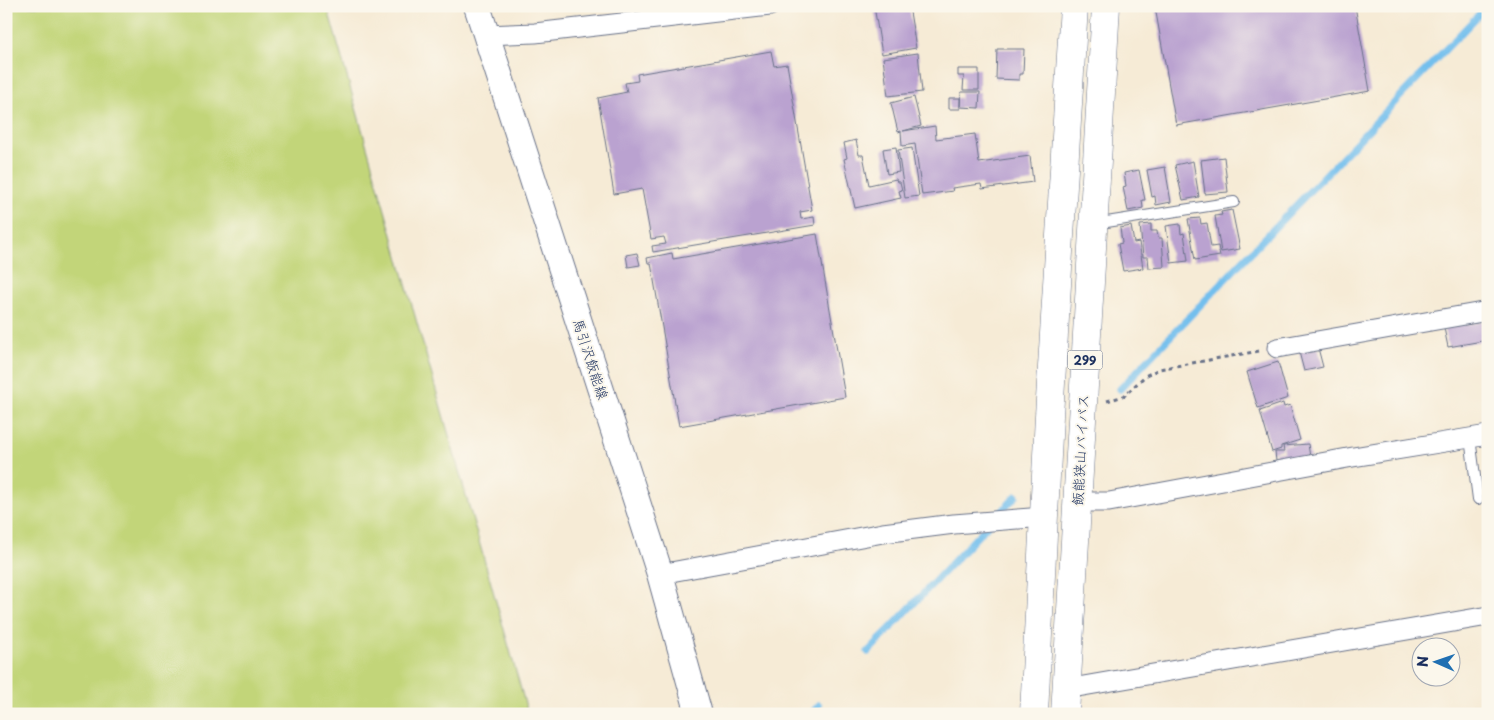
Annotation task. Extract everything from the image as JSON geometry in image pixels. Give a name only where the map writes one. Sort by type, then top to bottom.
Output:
[{"type":"highway","name":"299","points":[[1034,714],[1074,6]]},
{"type":"highway","name":"飯能狭山バイパス","points":[[1066,701],[1106,6]]},
{"type":"main road","name":"馬引沢飯能線","points":[[477,6],[660,574],[699,714]]},
{"type":"street","points":[[486,35],[543,32],[770,6]]},
{"type":"street","points":[[1277,348],[1488,311]]},
{"type":"street","points":[[1077,502],[1109,502],[1353,457],[1479,437]]},
{"type":"street","points":[[660,574],[883,533],[954,524],[1044,517]]},
{"type":"street","points":[[1066,701],[1488,616]]},
{"type":"lane","points":[[1093,225],[1234,202]]},
{"type":"lane","points":[[1478,499],[1479,437]]},
{"type":"path","points":[[1082,408],[1124,396],[1145,376],[1159,369],[1277,348]]},
{"type":"green space","points":[[6,6],[327,6],[528,714],[6,714]]},
{"type":"building","points":[[874,6],[909,6],[916,48],[882,54]]},
{"type":"building","points":[[1355,6],[1370,91],[1176,125],[1155,7]]},
{"type":"building","points":[[997,49],[1024,49],[1023,74],[1019,74],[1019,80],[996,79]]},
{"type":"building","points":[[771,51],[774,66],[787,64],[812,210],[800,212],[801,219],[814,217],[815,225],[653,252],[652,246],[666,244],[664,237],[651,239],[642,189],[614,194],[598,98],[627,92],[625,83],[638,81],[637,74]]},
{"type":"building","points":[[918,53],[922,92],[888,96],[883,58]]},
{"type":"building","points":[[958,69],[979,69],[979,90],[963,90],[964,76],[958,76]]},
{"type":"building","points":[[961,92],[980,92],[979,108],[960,107]]},
{"type":"building","points":[[914,97],[921,126],[903,131],[935,126],[936,139],[975,134],[979,163],[1030,156],[1033,182],[982,189],[981,184],[952,188],[953,191],[922,195],[915,144],[902,146],[901,131],[898,132],[891,103]]},
{"type":"building","points":[[949,98],[960,98],[960,109],[949,109]]},
{"type":"building","points":[[856,140],[859,155],[863,155],[869,185],[896,179],[897,182],[900,182],[902,190],[899,191],[901,198],[855,208],[844,159],[847,158],[844,143]]},
{"type":"building","points":[[896,147],[899,172],[887,174],[883,149]]},
{"type":"building","points":[[912,148],[919,196],[905,198],[898,150]]},
{"type":"building","points":[[1224,157],[1228,192],[1205,194],[1201,160]]},
{"type":"building","points":[[1193,161],[1199,197],[1183,200],[1175,165]]},
{"type":"building","points":[[1165,167],[1171,202],[1156,205],[1155,196],[1152,197],[1147,170]]},
{"type":"building","points":[[1139,170],[1145,200],[1142,200],[1143,208],[1128,211],[1123,187],[1126,186],[1124,173]]},
{"type":"building","points":[[1232,210],[1240,249],[1221,252],[1215,216],[1222,215],[1221,212]]},
{"type":"building","points":[[1200,218],[1201,224],[1207,223],[1211,247],[1218,246],[1220,256],[1195,260],[1188,219]]},
{"type":"building","points":[[1151,224],[1151,231],[1157,231],[1158,238],[1162,238],[1164,267],[1149,268],[1148,257],[1143,257],[1140,225]]},
{"type":"building","points":[[1180,224],[1181,234],[1184,233],[1188,261],[1171,263],[1166,226]]},
{"type":"building","points":[[1131,226],[1134,243],[1139,242],[1143,268],[1123,271],[1118,244],[1122,243],[1120,228]]},
{"type":"building","points":[[817,234],[845,397],[679,426],[651,263],[648,263],[647,258],[672,253],[673,259]]},
{"type":"building","points":[[637,253],[640,265],[628,267],[626,255]]},
{"type":"building","points":[[1488,321],[1488,340],[1448,347],[1444,328]]},
{"type":"building","points":[[1318,348],[1323,367],[1304,371],[1299,352]]},
{"type":"building","points":[[1278,362],[1288,398],[1258,408],[1247,372]]},
{"type":"building","points":[[1283,403],[1284,407],[1290,405],[1300,440],[1281,446],[1281,449],[1272,452],[1260,411]]},
{"type":"building","points":[[1308,444],[1310,457],[1276,461],[1275,452],[1284,452],[1283,446]]},
{"type":"waterway","points":[[1120,389],[1487,6]]},
{"type":"waterway","points":[[996,518],[1016,496]]},
{"type":"waterway","points":[[868,652],[988,525]]},
{"type":"waterway","points":[[811,714],[819,705]]}]
